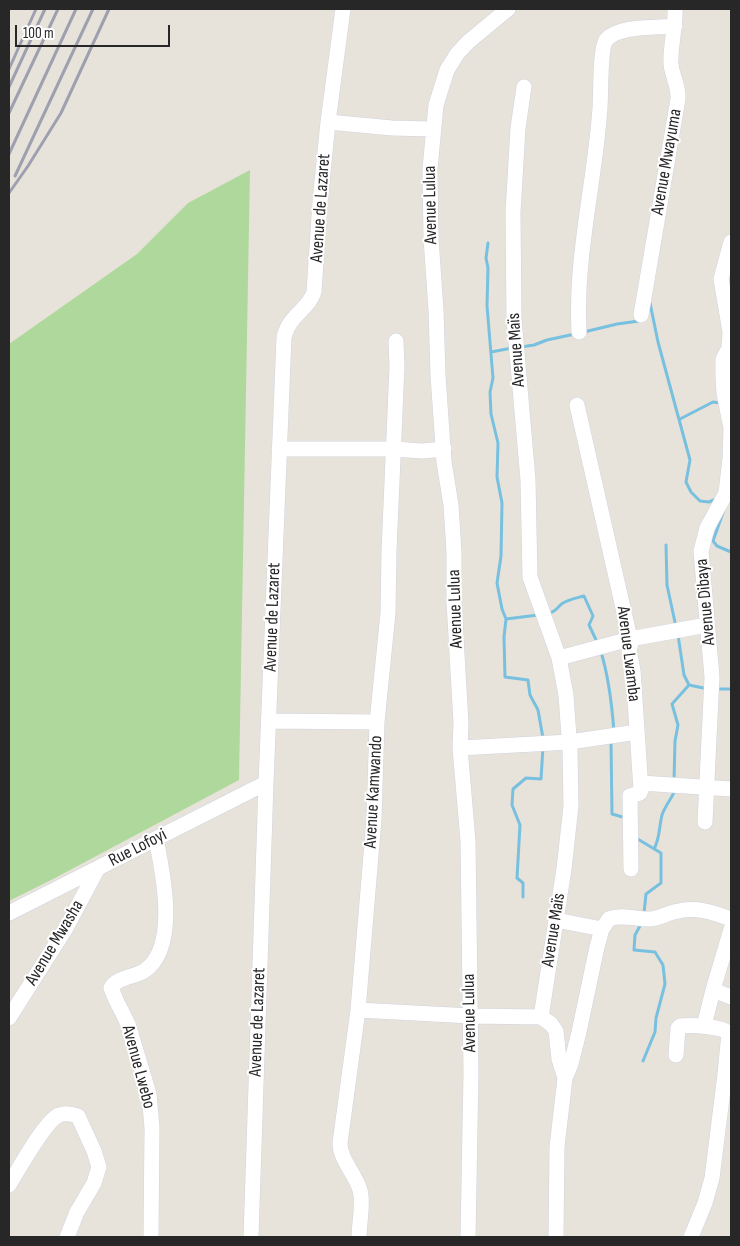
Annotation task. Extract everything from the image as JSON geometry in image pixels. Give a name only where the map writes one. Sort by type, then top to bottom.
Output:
[{"type":"street","name":"Avenue de Lazaret","points":[[251,1237],[266,783],[284,337],[292,320],[313,298],[328,122],[343,9]]},
{"type":"street","name":"Avenue Lulua","points":[[468,1237],[471,1016],[468,841],[460,748],[461,723],[454,602],[454,553],[451,505],[444,449],[431,238],[430,169],[436,105],[447,70],[456,54],[475,34],[508,9]]},
{"type":"street","name":"Avenue Mwayuma","points":[[640,315],[678,99],[678,90],[671,62],[675,9]]},
{"type":"street","points":[[579,332],[577,299],[587,208],[599,126],[602,45],[607,38],[624,30],[675,26]]},
{"type":"street","name":"Avenue Maïs","points":[[524,87],[518,128],[514,212],[514,319],[528,480],[530,577],[559,658],[566,695],[570,742],[571,806],[564,869],[542,1017]]},
{"type":"street","points":[[328,122],[392,128],[433,129]]},
{"type":"street","name":"Avenue Dibaya","points":[[705,822],[712,677],[701,558],[702,543],[707,528],[726,493],[730,460],[731,428],[724,393],[723,358],[729,348],[730,332],[721,279],[731,242]]},
{"type":"street","name":"Avenue Kamwando","points":[[358,1237],[361,1193],[354,1175],[341,1155],[340,1149],[358,1010],[374,819],[377,722],[388,614],[397,366],[396,341]]},
{"type":"street","name":"Avenue Lwamba","points":[[577,405],[630,639],[629,650],[633,670],[641,783]]},
{"type":"street","points":[[279,449],[394,449],[422,451],[444,449]]},
{"type":"street","points":[[559,658],[630,639],[707,625]]},
{"type":"street","points":[[269,721],[377,722]]},
{"type":"street","points":[[460,748],[570,742],[637,732]]},
{"type":"street","name":"Rue Lofoyi","points":[[9,913],[266,783]]},
{"type":"street","points":[[631,869],[630,796],[640,793],[641,783],[731,789]]},
{"type":"street","name":"Avenue Lwebo","points":[[151,1237],[152,1128],[149,1094],[128,1024],[111,988],[115,982],[144,971],[159,956],[165,906],[162,867],[156,839]]},
{"type":"street","name":"Avenue Mwasha","points":[[9,1018],[66,928],[98,868]]},
{"type":"street","points":[[556,1237],[557,1147],[565,1078],[575,1048],[597,947],[605,923],[614,917],[656,919],[687,909],[708,911],[731,919]]},
{"type":"street","points":[[556,920],[602,929]]},
{"type":"street","points":[[704,1026],[731,929]]},
{"type":"street","points":[[713,990],[731,997]]},
{"type":"street","points":[[358,1010],[471,1016],[542,1017],[556,1031],[558,1059],[565,1078]]},
{"type":"street","points":[[676,1055],[679,1027],[682,1025],[704,1026],[726,1030],[729,1033],[710,1186],[691,1237]]},
{"type":"street","points":[[9,1185],[36,1140],[53,1119],[60,1115],[70,1114],[78,1116],[94,1151],[99,1168],[98,1175],[77,1212],[68,1237]]},
{"type":"green space","points":[[250,170],[239,780],[9,901],[9,344],[137,254],[188,203]]},
{"type":"waterway","points":[[488,243],[486,258],[488,268],[487,306],[493,378],[490,392],[491,414],[498,443],[497,477],[502,503],[501,556],[497,583],[506,619],[504,637],[505,677],[528,680],[530,695],[538,710],[543,738]]},
{"type":"waterway","points":[[650,303],[658,342],[690,460],[686,482],[691,492],[700,501],[709,502],[716,499]]},
{"type":"waterway","points":[[584,332],[639,321]]},
{"type":"waterway","points":[[521,347],[575,334]]},
{"type":"waterway","points":[[491,352],[512,348]]},
{"type":"waterway","points":[[680,419],[713,402],[720,403]]},
{"type":"waterway","points":[[724,510],[713,541],[717,546],[731,552]]},
{"type":"waterway","points":[[666,545],[667,585],[676,627]]},
{"type":"waterway","points":[[549,613],[566,602],[584,596],[593,616],[589,625],[598,644]]},
{"type":"waterway","points":[[506,619],[538,615]]},
{"type":"waterway","points":[[678,635],[684,675],[689,685],[708,689]]},
{"type":"waterway","points":[[601,652],[610,692],[614,732]]},
{"type":"waterway","points":[[674,781],[675,741],[678,725],[672,704],[689,685]]},
{"type":"waterway","points":[[716,689],[731,689]]},
{"type":"waterway","points":[[611,741],[612,814],[626,818]]},
{"type":"waterway","points":[[523,897],[523,883],[517,878],[520,825],[512,805],[513,789],[526,778],[541,779],[543,747]]},
{"type":"waterway","points":[[654,849],[662,815],[675,790]]},
{"type":"waterway","points":[[636,838],[661,853],[661,883],[646,894],[644,913]]},
{"type":"waterway","points":[[641,924],[635,935],[634,950],[655,952],[663,965],[665,984],[656,1018],[655,1032],[643,1061]]},
{"type":"railway","points":[[9,69],[36,9]]},
{"type":"railway","points":[[9,87],[45,9]]},
{"type":"railway","points":[[9,113],[58,9]]},
{"type":"railway","points":[[9,154],[76,9]]},
{"type":"railway","points":[[15,176],[93,9]]},
{"type":"railway","points":[[9,193],[61,113],[109,9]]}]
